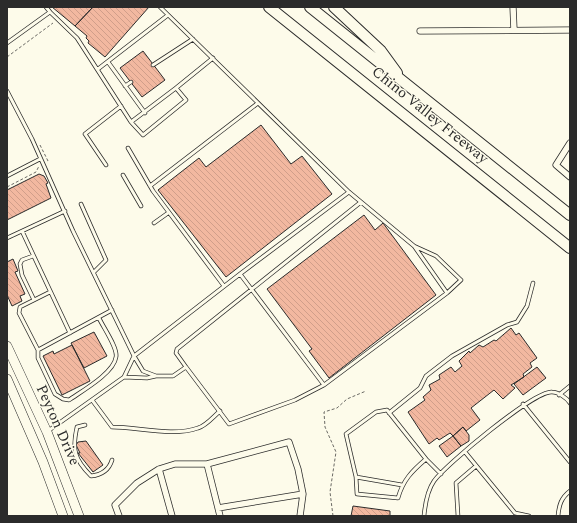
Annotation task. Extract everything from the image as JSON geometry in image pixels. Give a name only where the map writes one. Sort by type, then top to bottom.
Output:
[{"type":"highway","name":"Chino Valley Freeway","points":[[269,7],[477,171],[570,248]]},
{"type":"highway","name":"Chino Valley Freeway","points":[[310,7],[570,215]]},
{"type":"highway","points":[[334,7],[381,51],[404,83]]},
{"type":"main road","name":"Peyton Drive","points":[[7,346],[47,432],[79,516]]},
{"type":"main road","name":"Peyton Drive","points":[[7,379],[44,462],[63,516]]},
{"type":"street","points":[[514,7],[514,30]]},
{"type":"street","points":[[420,31],[570,30]]},
{"type":"street","points":[[570,143],[556,165],[570,176]]},
{"type":"street","points":[[118,516],[115,505],[138,483],[159,469],[175,464],[207,464],[289,442],[298,469],[303,494],[300,516]]},
{"type":"street","points":[[207,464],[220,516]]},
{"type":"street","points":[[159,469],[172,516]]},
{"type":"street","points":[[218,508],[303,494]]},
{"type":"lane","points":[[46,7],[77,38],[131,122],[143,135],[186,100],[176,88]]},
{"type":"lane","points":[[160,7],[349,192],[414,246],[448,293]]},
{"type":"lane","points":[[7,43],[50,12]]},
{"type":"lane","points":[[98,69],[168,15]]},
{"type":"lane","points":[[153,65],[193,39]]},
{"type":"lane","points":[[131,122],[145,113],[213,58]]},
{"type":"lane","points":[[108,62],[145,113]]},
{"type":"lane","points":[[125,86],[131,82]]},
{"type":"lane","points":[[7,91],[65,211],[72,231],[94,272],[134,356],[144,371],[156,376]]},
{"type":"lane","points":[[7,103],[11,101]]},
{"type":"lane","points":[[150,186],[258,103]]},
{"type":"lane","points":[[106,165],[85,134],[121,106]]},
{"type":"lane","points":[[128,148],[150,186],[168,212],[181,226],[224,286]]},
{"type":"lane","points":[[7,176],[40,159]]},
{"type":"lane","points":[[122,175],[141,206]]},
{"type":"lane","points":[[47,432],[124,377],[134,356],[349,192]]},
{"type":"lane","points":[[361,202],[176,349],[176,353],[229,424],[295,400],[324,385],[448,293],[462,280],[436,256],[414,246]]},
{"type":"lane","points":[[81,204],[106,260],[94,272]]},
{"type":"lane","points":[[7,238],[65,211]]},
{"type":"lane","points":[[154,223],[168,212]]},
{"type":"lane","points":[[22,231],[70,333]]},
{"type":"lane","points":[[34,256],[22,260],[20,264],[22,275],[34,300]]},
{"type":"lane","points":[[240,274],[324,385]]},
{"type":"lane","points":[[389,413],[420,388],[426,376],[452,356],[507,325],[517,322],[527,306],[533,283]]},
{"type":"lane","points":[[50,292],[20,307],[19,313],[38,350],[38,358],[55,394],[64,399],[69,400],[112,369],[117,357],[115,349],[98,318]]},
{"type":"lane","points":[[38,350],[112,310]]},
{"type":"lane","points":[[124,377],[147,378],[156,376],[172,376],[186,367]]},
{"type":"lane","points":[[559,395],[570,386]]},
{"type":"lane","points":[[424,516],[425,503],[434,482],[441,474],[523,404],[539,395],[552,392],[566,398],[570,402]]},
{"type":"lane","points":[[92,400],[112,427],[156,431],[180,431],[198,428],[220,411]]},
{"type":"lane","points":[[523,404],[570,462]]},
{"type":"lane","points":[[426,459],[412,471],[402,485],[398,498],[357,494],[356,477],[346,434],[376,412],[387,410],[426,459],[441,474]]},
{"type":"lane","points":[[85,425],[77,427],[73,445],[82,467],[91,476],[98,475],[106,470],[112,460]]},
{"type":"lane","points":[[465,452],[515,513],[529,516]]},
{"type":"lane","points":[[458,516],[456,483],[476,466]]},
{"type":"lane","points":[[356,477],[402,485]]},
{"type":"lane","points":[[558,516],[559,506],[563,497],[570,491]]},
{"type":"path","points":[[7,57],[57,18]]},
{"type":"path","points":[[7,187],[36,172],[38,167],[48,161],[40,145]]},
{"type":"path","points":[[333,516],[330,492],[336,452],[325,427],[324,412],[337,408],[347,399],[366,391]]},
{"type":"building","points":[[52,7],[93,7],[75,26]]},
{"type":"building","points":[[93,7],[149,7],[105,57],[88,43],[89,41],[86,38],[87,36],[75,26]]},
{"type":"building","points":[[143,51],[165,80],[142,97],[120,68]]},
{"type":"building","points":[[261,125],[291,164],[302,156],[332,194],[226,277],[158,190],[199,158],[206,167]]},
{"type":"building","points":[[39,174],[44,176],[48,183],[46,184],[51,198],[7,220],[7,190]]},
{"type":"building","points":[[364,215],[375,230],[383,223],[436,295],[329,378],[309,351],[312,349],[267,289]]},
{"type":"building","points":[[13,259],[18,271],[15,272],[25,294],[20,296],[22,301],[12,306],[7,295],[7,262]]},
{"type":"building","points":[[511,328],[516,335],[519,333],[537,358],[530,363],[532,367],[523,374],[524,377],[511,385],[515,388],[503,399],[494,390],[471,408],[480,420],[466,431],[463,427],[453,436],[450,433],[439,440],[437,438],[429,444],[408,412],[425,400],[423,397],[431,390],[429,385],[440,379],[439,375],[451,367],[455,372],[462,366],[459,361],[469,351],[470,353],[479,345],[483,347],[494,340],[496,341]]},
{"type":"building","points":[[94,332],[107,356],[84,368],[71,343]]},
{"type":"building","points":[[72,345],[90,381],[62,395],[43,356],[53,351],[54,354]]},
{"type":"building","points":[[537,367],[546,378],[523,395],[514,384]]},
{"type":"building","points":[[463,427],[469,435],[469,441],[461,446],[453,436]]},
{"type":"building","points":[[453,436],[461,446],[447,457],[439,446]]},
{"type":"building","points":[[86,441],[103,465],[93,472],[78,453],[80,453],[76,445],[78,442]]},
{"type":"building","points":[[353,506],[390,511],[390,516],[351,516]]}]
